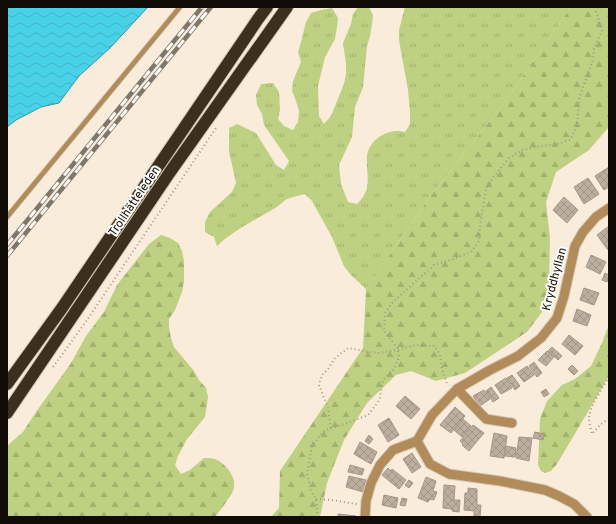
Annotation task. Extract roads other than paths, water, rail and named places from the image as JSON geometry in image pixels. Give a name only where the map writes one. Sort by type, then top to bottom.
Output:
[{"type":"highway","name":"Trollhätteleden","points":[[7,384],[62,308],[267,7]]},
{"type":"highway","name":"Trollhätteleden","points":[[7,413],[170,172],[287,7]]},
{"type":"street","name":"Kryddhyllan","points":[[417,441],[432,415],[457,390],[490,370],[518,356],[541,338],[556,318],[564,296],[575,246],[583,232],[596,217],[609,208]]},
{"type":"street","points":[[457,390],[486,419],[512,423]]},
{"type":"street","points":[[364,517],[371,483],[380,465],[393,450],[417,441],[430,464],[450,474],[500,481],[544,490],[574,504],[587,517]]},
{"type":"lane","points":[[7,217],[180,7]]},
{"type":"water","points":[[7,7],[148,7],[110,48],[79,76],[59,103],[41,107],[16,120],[7,127]]},
{"type":"railway","points":[[7,245],[202,7]]},
{"type":"railway","points":[[7,256],[211,7]]}]
